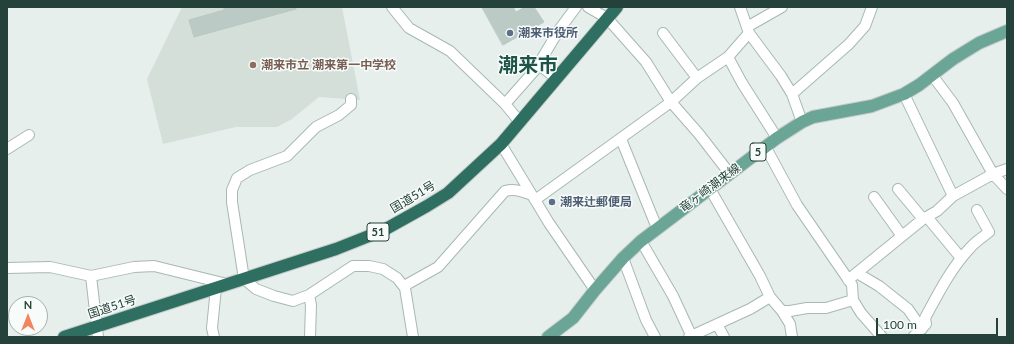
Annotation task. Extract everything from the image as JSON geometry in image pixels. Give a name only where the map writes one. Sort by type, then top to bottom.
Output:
[{"type":"highway","name":"国道51号","points":[[64,337],[97,332],[221,286],[355,242],[384,230],[407,218],[448,192],[501,144],[616,7]]},
{"type":"main road","name":"竜ヶ崎潮来線","points":[[548,337],[573,318],[594,290],[623,258],[641,241],[777,138],[802,122],[813,117],[872,106],[904,94],[920,85],[979,43],[1007,31]]},
{"type":"street","points":[[392,7],[409,28],[450,50],[505,104],[519,121]]},
{"type":"street","points":[[505,104],[538,64],[559,30],[576,7]]},
{"type":"street","points":[[588,7],[607,18],[646,62],[671,102],[699,134],[730,174]]},
{"type":"street","points":[[740,7],[748,30],[792,94],[802,122]]},
{"type":"street","points":[[534,198],[671,102],[697,78],[728,57],[748,30],[782,7]]},
{"type":"street","points":[[792,94],[849,44],[865,26],[872,7]]},
{"type":"street","points":[[663,33],[697,78]]},
{"type":"street","points":[[728,57],[742,83],[777,138]]},
{"type":"street","points":[[538,64],[556,78]]},
{"type":"street","points":[[932,75],[953,103],[993,174],[1007,189]]},
{"type":"street","points":[[904,94],[953,196]]},
{"type":"street","points":[[351,99],[351,105],[339,114],[316,127],[287,156],[250,170],[237,178],[232,190],[232,202],[244,279],[256,289],[293,301],[309,295],[334,277],[354,266],[369,266],[383,269],[397,278],[404,286],[413,337]]},
{"type":"street","points":[[7,149],[29,135]]},
{"type":"street","points":[[621,138],[657,228]]},
{"type":"street","points":[[501,144],[549,223],[594,290]]},
{"type":"street","points":[[765,146],[797,205],[852,285],[853,300],[861,313],[882,337]]},
{"type":"street","points":[[848,280],[953,196],[993,174],[1003,172],[1007,169]]},
{"type":"street","points":[[404,286],[438,266],[505,191],[511,189],[518,190],[534,198]]},
{"type":"street","points":[[710,189],[760,276],[770,297],[782,311],[790,324],[792,337]]},
{"type":"street","points":[[898,189],[961,258]]},
{"type":"street","points":[[874,197],[902,236]]},
{"type":"street","points":[[913,337],[926,324],[925,318],[944,283],[961,258],[971,246],[989,232],[977,210]]},
{"type":"street","points":[[641,241],[672,296],[691,337],[750,309],[770,297]]},
{"type":"street","points":[[623,258],[646,320],[655,337]]},
{"type":"street","points":[[7,268],[50,267],[91,276],[134,267],[154,266],[221,286],[212,328],[214,337]]},
{"type":"street","points":[[857,273],[879,286],[908,309],[922,329]]},
{"type":"street","points":[[91,276],[97,332]]},
{"type":"street","points":[[309,295],[311,305],[310,337]]},
{"type":"street","points":[[782,311],[807,308],[826,308],[853,300]]},
{"type":"street","points":[[717,324],[724,337]]},
{"type":"shaded area","name":"潮来市立 潮来第一中学校","points":[[182,7],[342,7],[360,100],[319,97],[292,119],[277,127],[236,127],[163,144],[147,79]]},
{"type":"building","points":[[224,7],[296,7],[296,9],[194,37],[189,20],[224,10]]},
{"type":"building","name":"潮来市役所","points":[[482,7],[513,7],[516,12],[525,7],[534,7],[544,22],[503,45]]},
{"type":"place","name":"潮来市役所","points":[[510,33]]},
{"type":"place","name":"潮来市立 潮来第一中学校","points":[[253,65]]},
{"type":"place","name":"潮来辻郵便局","points":[[552,202]]},
{"type":"district","name":"潮来市","points":[[528,66]]}]
